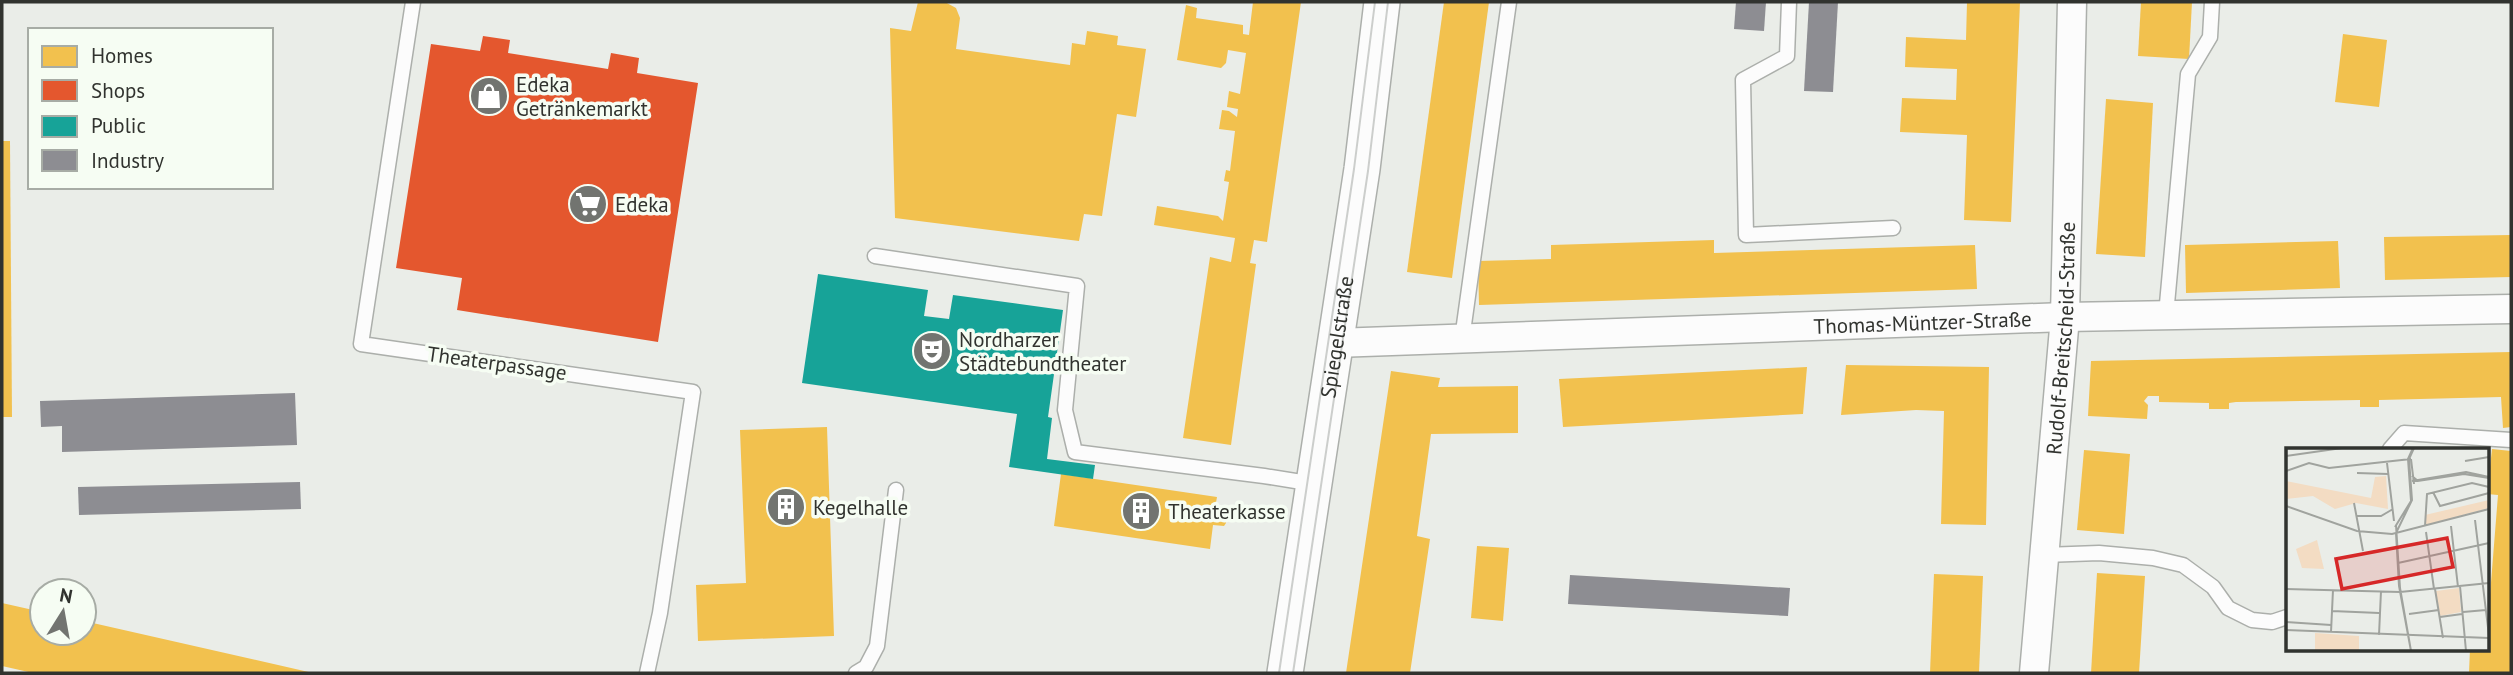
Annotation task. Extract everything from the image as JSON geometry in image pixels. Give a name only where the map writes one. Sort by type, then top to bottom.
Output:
[{"type":"street","name":"Spiegelstraße","points":[[1285,673],[1362,169],[1382,2]]},
{"type":"street","name":"Rudolf-Breitscheid-Straße","points":[[2034,673],[2065,317],[2071,2]]},
{"type":"street","name":"Thomas-Müntzer-Straße","points":[[1335,343],[2065,317],[2511,309]]},
{"type":"lane","name":"Theaterpassage","points":[[413,2],[361,344],[693,392],[660,613],[647,673]]},
{"type":"lane","points":[[1462,338],[1509,2]]},
{"type":"lane","points":[[1789,2],[1787,56],[1742,80],[1746,235],[1893,228]]},
{"type":"lane","points":[[2166,315],[2188,74],[2210,37],[2212,2]]},
{"type":"lane","points":[[875,256],[1077,286],[1065,410],[1075,452],[1264,475],[1314,484]]},
{"type":"lane","points":[[2391,448],[2404,433],[2511,440]]},
{"type":"lane","points":[[856,673],[866,667],[877,646],[896,490]]},
{"type":"lane","points":[[2044,555],[2099,553],[2153,558],[2183,565],[2213,587],[2228,608],[2252,620],[2272,622],[2286,617]]},
{"type":"building: Homes","points":[[918,2],[945,2],[956,8],[960,18],[956,49],[1070,65],[1072,43],[1085,45],[1087,31],[1118,36],[1117,45],[1146,49],[1136,117],[1117,114],[1102,216],[1084,214],[1079,241],[895,218],[890,28],[911,31]]},
{"type":"building: Homes","points":[[1253,2],[1301,2],[1267,242],[1254,240],[1250,263],[1256,264],[1231,445],[1183,438],[1210,257],[1231,262],[1235,238],[1154,225],[1157,206],[1218,216],[1223,221],[1229,182],[1224,181],[1226,170],[1230,171],[1235,131],[1219,129],[1222,110],[1237,117],[1238,109],[1227,107],[1229,91],[1240,94],[1246,53],[1228,50],[1226,63],[1221,68],[1177,60],[1186,5],[1197,8],[1196,18],[1243,25],[1243,34],[1249,35]]},
{"type":"building: Homes","points":[[1444,2],[1489,2],[1452,278],[1407,272]]},
{"type":"building: Homes","points":[[1967,2],[2020,2],[2011,222],[1964,220],[1967,135],[1900,132],[1902,98],[1956,100],[1957,69],[1905,67],[1906,37],[1966,40]]},
{"type":"building: Homes","points":[[2141,2],[2192,2],[2189,59],[2138,56]]},
{"type":"building: Homes","points":[[2343,34],[2387,40],[2379,107],[2335,102]]},
{"type":"building: Homes","points":[[2106,99],[2153,103],[2145,257],[2096,254]]},
{"type":"building: Homes","points":[[2,141],[10,141],[12,417],[2,417]]},
{"type":"building: Homes","points":[[2511,235],[2511,277],[2385,280],[2384,237]]},
{"type":"building: Homes","points":[[1714,240],[1714,253],[1975,245],[1977,289],[1479,305],[1478,261],[1551,259],[1551,245]]},
{"type":"building: Homes","points":[[2338,241],[2340,288],[2186,293],[2185,245]]},
{"type":"building: Homes","points":[[2511,352],[2511,427],[2503,428],[2501,397],[2379,400],[2379,407],[2360,407],[2360,400],[2236,402],[2229,403],[2229,409],[2209,409],[2209,403],[2159,402],[2159,396],[2148,396],[2144,401],[2148,405],[2147,419],[2088,416],[2091,361]]},
{"type":"building: Homes","points":[[1846,365],[1989,367],[1986,525],[1941,524],[1944,411],[1841,415]]},
{"type":"building: Homes","points":[[1807,367],[1803,414],[1563,427],[1559,379]]},
{"type":"building: Homes","points":[[1391,371],[1440,378],[1438,387],[1518,386],[1518,433],[1431,434],[1417,536],[1430,539],[1410,673],[1346,673]]},
{"type":"building: Homes","name":"Kegelhalle","points":[[827,427],[834,636],[698,641],[696,585],[746,583],[740,430]]},
{"type":"building: Homes","points":[[2492,449],[2511,451],[2511,673],[2469,673],[2470,650],[2488,650],[2488,595],[2498,495],[2488,494]]},
{"type":"building: Homes","points":[[2084,450],[2130,454],[2124,534],[2077,530]]},
{"type":"building: Homes","name":"Theaterkasse","points":[[1061,474],[1217,497],[1215,508],[1225,510],[1226,523],[1224,526],[1213,525],[1210,549],[1054,526]]},
{"type":"building: Homes","points":[[1477,546],[1509,548],[1503,621],[1471,618]]},
{"type":"building: Homes","points":[[2097,573],[2145,576],[2139,673],[2091,673]]},
{"type":"building: Homes","points":[[1934,574],[1983,576],[1979,673],[1930,673]]},
{"type":"building: Homes","points":[[2,603],[28,609],[28,647],[98,647],[98,624],[313,673],[33,673],[2,666]]},
{"type":"building: Shops","points":[[483,36],[510,40],[508,53],[608,69],[611,53],[639,58],[637,73],[698,83],[658,342],[457,310],[462,278],[396,268],[431,44],[480,51]]},
{"type":"building: Public","name":"Nordharzer Städtebundtheater","points":[[818,274],[928,290],[924,316],[949,319],[953,295],[1063,310],[1048,417],[1052,418],[1047,459],[1095,465],[1093,479],[1009,467],[1017,414],[802,383]]},
{"type":"building: Industry","points":[[1736,2],[1766,2],[1764,31],[1734,29]]},
{"type":"building: Industry","points":[[1809,2],[1838,2],[1833,92],[1804,91]]},
{"type":"building: Industry","points":[[295,393],[297,445],[62,452],[62,426],[41,427],[40,401]]},
{"type":"building: Industry","points":[[300,482],[301,509],[79,515],[78,487]]},
{"type":"building: Industry","points":[[1570,575],[1790,588],[1788,616],[1568,604]]},
{"type":"tram line","points":[[1279,673],[1354,169],[1375,2]]},
{"type":"tram line","points":[[1293,673],[1368,171],[1388,2]]},
{"type":"place","name":"Edeka Getränkemarkt","points":[[489,96]]},
{"type":"place","name":"Edeka","points":[[588,204]]},
{"type":"place","name":"Nordharzer Städtebundtheater","points":[[932,351]]},
{"type":"place","name":"Kegelhalle","points":[[786,507]]},
{"type":"place","name":"Theaterkasse","points":[[1141,511]]}]
